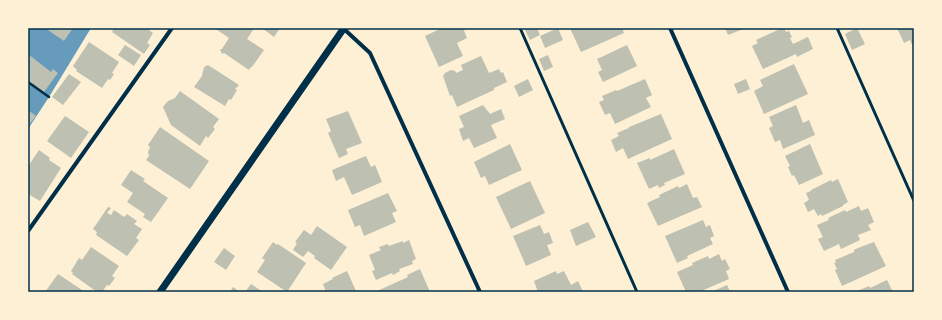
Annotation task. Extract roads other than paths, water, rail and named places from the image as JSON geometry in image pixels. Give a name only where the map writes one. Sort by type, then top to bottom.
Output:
[{"type":"street","points":[[28,231],[172,28]]},
{"type":"street","points":[[160,292],[344,28],[370,53],[480,292]]},
{"type":"street","points":[[670,28],[788,292]]},
{"type":"lane","points":[[520,28],[637,292]]},
{"type":"lane","points":[[837,28],[914,201]]},
{"type":"water","points":[[28,28],[91,28],[28,129]]}]
